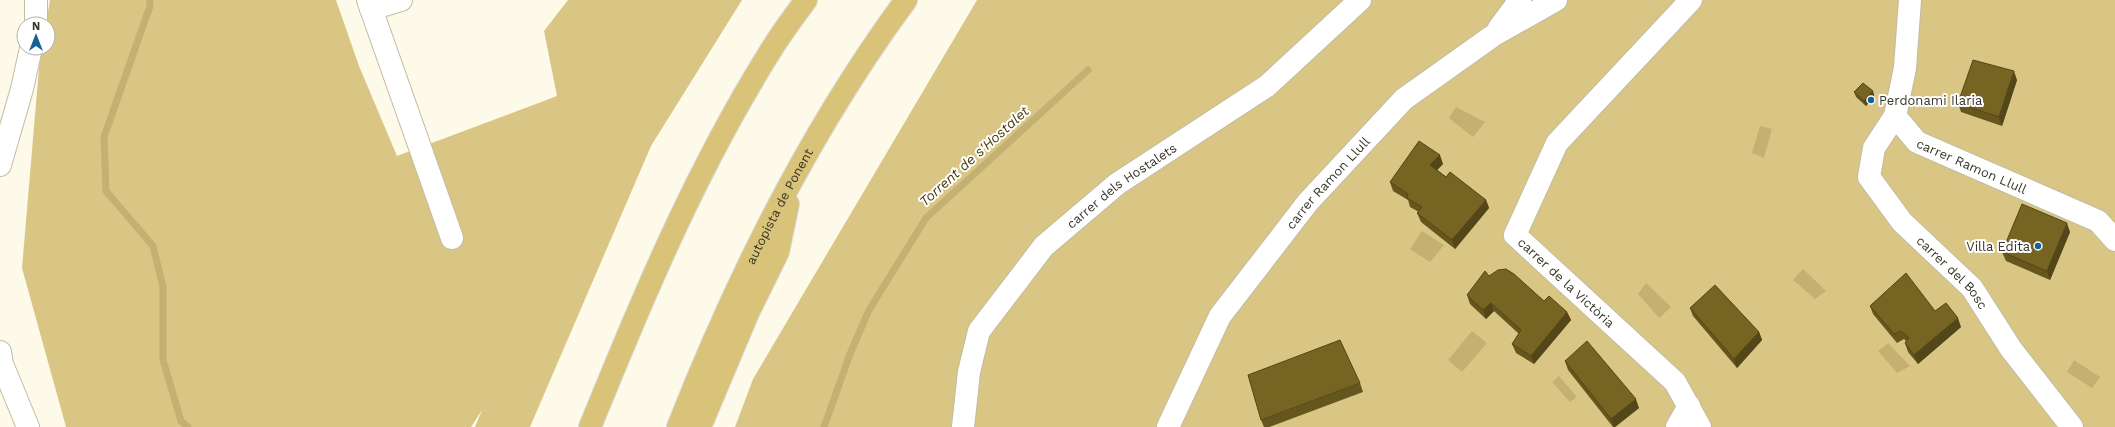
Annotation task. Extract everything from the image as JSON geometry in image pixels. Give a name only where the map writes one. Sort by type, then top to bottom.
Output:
[{"type":"highway","points":[[590,427],[644,295],[708,158],[768,54],[806,0]]},
{"type":"highway","name":"autopista de Ponent","points":[[678,427],[739,285],[794,177],[870,50],[906,0]]},
{"type":"highway","points":[[700,427],[748,313],[778,252],[794,177]]},
{"type":"street","points":[[36,0],[36,16]]},
{"type":"street","points":[[401,0],[370,4],[452,238]]},
{"type":"street","name":"carrer dels Hostalets","points":[[963,427],[969,372],[979,331],[1044,246],[1117,184],[1267,86],[1360,0]]},
{"type":"street","points":[[1494,35],[1520,0]]},
{"type":"street","name":"carrer Ramon Llull","points":[[1168,427],[1220,316],[1308,202],[1404,99],[1494,35],[1556,0]]},
{"type":"street","name":"carrer de la Victòria","points":[[1691,0],[1557,143],[1515,235],[1675,382],[1700,427]]},
{"type":"street","points":[[1896,116],[1905,68],[1910,0]]},
{"type":"street","points":[[0,165],[22,89],[29,56]]},
{"type":"street","name":"carrer Ramon Llull","points":[[1896,116],[1917,142],[2098,221],[2115,240]]},
{"type":"street","name":"carrer del Bosc","points":[[1896,116],[1874,148],[1869,177],[1902,222],[1972,288],[2011,349],[2072,427]]},
{"type":"street","points":[[0,352],[2,364],[28,427]]},
{"type":"street","points":[[1676,427],[1689,406]]},
{"type":"shaded area","points":[[50,0],[336,0],[359,66],[397,156],[557,96],[544,31],[568,0],[742,0],[651,146],[530,427],[475,427],[482,410],[471,427],[66,427],[22,268],[41,56],[56,56],[56,16],[47,16]]},
{"type":"shaded area","points":[[977,0],[2115,0],[2115,427],[735,427],[753,379]]},
{"type":"shaded area","points":[[1456,107],[1485,122],[1473,137],[1449,118]]},
{"type":"shaded area","points":[[1760,126],[1772,129],[1764,158],[1752,153]]},
{"type":"shaded area","points":[[1422,231],[1444,245],[1430,262],[1410,249]]},
{"type":"shaded area","points":[[1803,269],[1826,291],[1815,299],[1793,280]]},
{"type":"shaded area","points":[[1646,283],[1671,307],[1659,318],[1638,294]]},
{"type":"shaded area","points":[[1472,331],[1487,343],[1462,372],[1448,360]]},
{"type":"shaded area","points":[[1888,343],[1910,366],[1897,373],[1878,351]]},
{"type":"shaded area","points":[[2074,360],[2100,377],[2092,388],[2067,372]]},
{"type":"shaded area","points":[[1559,376],[1577,397],[1570,402],[1552,382]]},
{"type":"building","points":[[1973,60],[2014,71],[1999,117],[1958,103]]},
{"type":"building","points":[[1863,83],[1873,91],[1864,101],[1854,92]]},
{"type":"building","points":[[1419,141],[1440,155],[1430,165],[1446,177],[1450,172],[1486,200],[1452,240],[1417,213],[1422,207],[1407,198],[1408,194],[1390,182]]},
{"type":"building","name":"Villa Edita","points":[[2022,204],[2067,223],[2047,271],[2002,252]]},
{"type":"building","points":[[1506,269],[1514,274],[1544,301],[1549,296],[1567,312],[1531,356],[1512,344],[1521,330],[1491,303],[1483,310],[1467,295],[1485,271],[1489,276],[1498,270]]},
{"type":"building","points":[[1906,273],[1935,311],[1946,303],[1958,318],[1914,355],[1905,343],[1909,338],[1901,331],[1894,334],[1870,306]]},
{"type":"building","points":[[1715,285],[1759,332],[1734,359],[1690,308]]},
{"type":"building","points":[[1340,340],[1360,383],[1261,420],[1248,375]]},
{"type":"building","points":[[1587,341],[1636,399],[1611,419],[1565,361]]},
{"type":"waterway","points":[[150,0],[150,6],[104,137],[106,191],[153,246],[163,287],[163,360],[181,421],[188,427]]},
{"type":"waterway","name":"Torrent de s'Hostalet","points":[[824,427],[850,354],[869,310],[926,218],[1088,70]]},
{"type":"place","name":"Perdonami Ilaria","points":[[1871,100]]},
{"type":"place","name":"Villa Edita","points":[[2038,246]]}]
